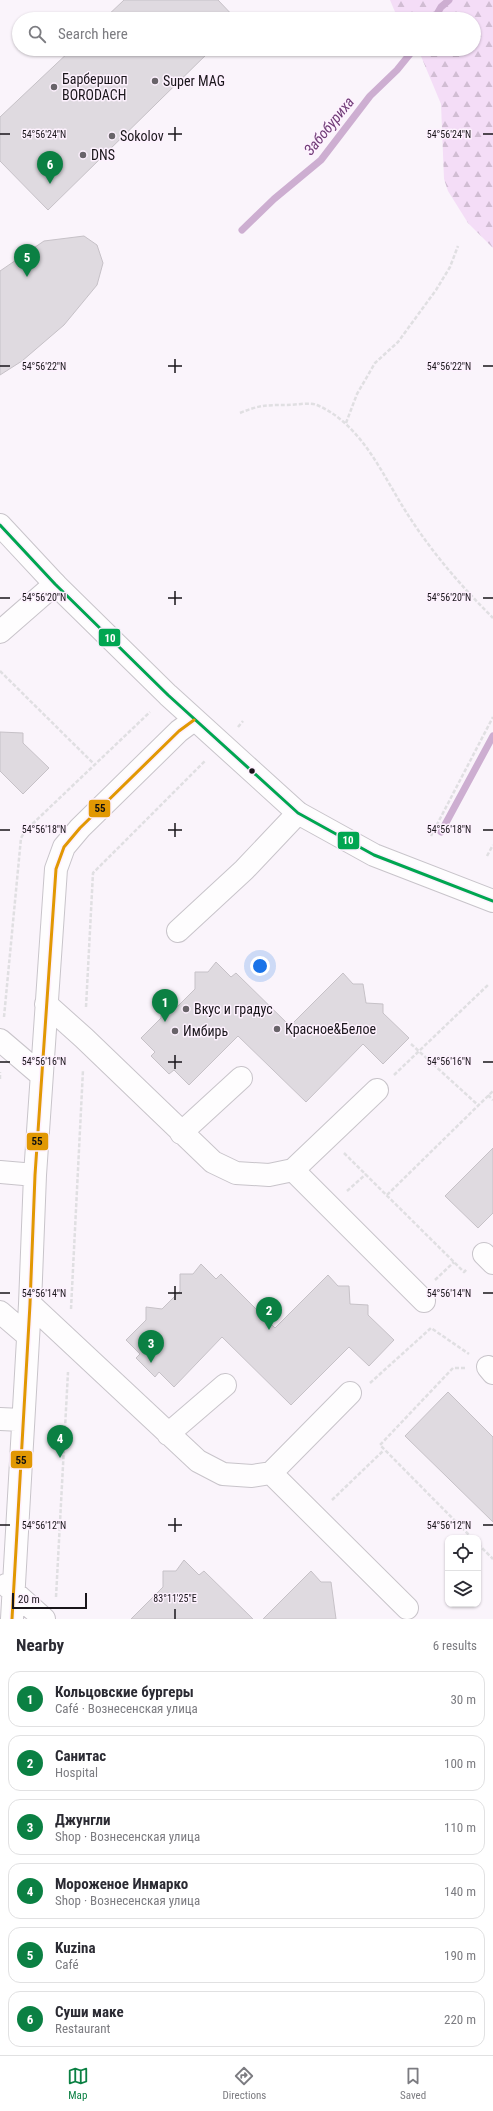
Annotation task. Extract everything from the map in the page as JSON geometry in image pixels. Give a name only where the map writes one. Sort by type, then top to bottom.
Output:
[{"type":"street","points":[[0,525],[55,584],[194,720],[298,813],[374,855],[493,901]]},
{"type":"street","points":[[0,632],[55,584]]},
{"type":"street","points":[[12,1619],[7,1585],[28,1336],[34,1175],[56,869],[64,847],[80,828],[179,731],[194,720]]},
{"type":"street","points":[[178,931],[244,870],[298,813]]},
{"type":"street","points":[[46,1004],[84,1038],[181,1133],[213,1162],[236,1173],[269,1175],[293,1170],[327,1135],[377,1090]]},
{"type":"street","points":[[0,1040],[41,1075]]},
{"type":"street","points":[[181,1133],[241,1078]]},
{"type":"street","points":[[293,1170],[424,1301]]},
{"type":"street","points":[[0,1172],[34,1175]]},
{"type":"street","points":[[30,1304],[198,1461],[223,1474],[252,1476],[271,1473],[350,1393]]},
{"type":"street","points":[[0,1312],[28,1336]]},
{"type":"street","points":[[168,1434],[225,1384]]},
{"type":"street","points":[[0,1419],[22,1420]]},
{"type":"street","points":[[271,1473],[407,1608]]},
{"type":"street","points":[[7,1585],[50,1611]]},
{"type":"path","points":[[346,423],[357,394],[375,363],[398,342],[436,290],[450,268],[458,246]]},
{"type":"path","points":[[240,414],[258,406],[316,405],[346,423],[377,462],[410,519],[433,551],[444,562],[466,590],[493,618]]},
{"type":"path","points":[[0,671],[95,765]]},
{"type":"path","points":[[431,836],[493,718]]},
{"type":"path","points":[[50,1611],[69,1339],[93,873],[222,744],[243,721]]},
{"type":"path","points":[[487,856],[493,845]]},
{"type":"path","points":[[377,1090],[489,984]]},
{"type":"path","points":[[410,1044],[478,1105]]},
{"type":"path","points":[[387,1195],[493,1091]]},
{"type":"path","points":[[488,1095],[493,1100]]},
{"type":"path","points":[[327,1135],[464,1272],[488,1259]]},
{"type":"path","points":[[444,1272],[454,1262]]},
{"type":"path","points":[[350,1393],[364,1388],[431,1328],[490,1370]]},
{"type":"path","points":[[469,1535],[380,1445],[453,1368],[490,1370]]},
{"type":"path","points":[[314,1517],[384,1450]]},
{"type":"path","points":[[481,1547],[493,1559]]},
{"type":"green space","points":[[390,0],[493,0],[493,248],[468,223],[448,191],[444,179],[441,104],[421,56],[481,56],[481,12],[395,12]]},
{"type":"building","points":[[124,0],[218,0],[229,12],[111,12]]},
{"type":"building","points":[[65,56],[205,56],[48,210],[0,161],[0,117]]},
{"type":"building","points":[[84,236],[97,245],[103,263],[97,285],[64,325],[22,361],[0,375],[0,271],[44,241]]},
{"type":"building","points":[[0,732],[23,733],[23,743],[49,768],[23,794],[0,771]]},
{"type":"building","points":[[216,962],[231,977],[236,973],[290,1026],[343,973],[353,984],[363,984],[366,1003],[383,1004],[383,1013],[409,1038],[383,1064],[363,1044],[306,1102],[238,1036],[189,1085],[174,1070],[169,1074],[151,1056],[155,1052],[141,1038],[161,1018],[161,1006],[177,1007],[195,989],[195,972],[208,972]]},
{"type":"building","points":[[493,1148],[493,1213],[478,1228],[445,1196]]},
{"type":"building","points":[[201,1264],[216,1279],[221,1274],[275,1328],[328,1275],[338,1286],[349,1286],[350,1304],[368,1305],[368,1315],[394,1340],[369,1366],[349,1347],[291,1405],[222,1337],[174,1387],[159,1372],[155,1377],[136,1358],[140,1354],[126,1340],[146,1320],[146,1307],[162,1309],[180,1291],[180,1274],[193,1274]]},
{"type":"building","points":[[448,1392],[493,1437],[493,1522],[405,1436]]},
{"type":"building","points":[[184,1560],[199,1575],[204,1571],[253,1619],[131,1619],[163,1587],[163,1571],[176,1571]]},
{"type":"building","points":[[311,1571],[321,1582],[331,1582],[336,1619],[263,1619]]},
{"type":"waterway","name":"Забобуриха","points":[[438,12],[441,7],[449,0]]},
{"type":"waterway","name":"Забобуриха","points":[[242,230],[274,199],[321,160],[370,96],[397,70],[408,56]]},
{"type":"waterway","points":[[441,832],[493,736]]},
{"type":"transit line","name":"10","points":[[0,525],[55,584],[168,695],[298,813],[374,855],[493,901]]},
{"type":"transit line","name":"55","points":[[12,1619],[30,1304],[35,1175],[56,869],[64,847],[80,828],[179,731],[194,720]]},
{"type":"place","name":"Super MAG","points":[[155,81]]},
{"type":"place","name":"Барбершоп BORODACH","points":[[54,87]]},
{"type":"place","name":"Sokolov","points":[[112,136]]},
{"type":"place","name":"DNS","points":[[83,155]]},
{"type":"place","name":"Суши маке","points":[[50,184]]},
{"type":"place","name":"Kuzina","points":[[27,277]]},
{"type":"place","name":"Вкус и градус","points":[[186,1009]]},
{"type":"place","name":"Кольцовские бургеры","points":[[165,1022]]},
{"type":"place","name":"Красное&Белое","points":[[277,1029]]},
{"type":"place","name":"Имбирь","points":[[175,1031]]},
{"type":"place","name":"Санитас","points":[[269,1330]]},
{"type":"place","name":"Джунгли","points":[[151,1363]]},
{"type":"place","name":"Мороженое Инмарко","points":[[60,1458]]}]
